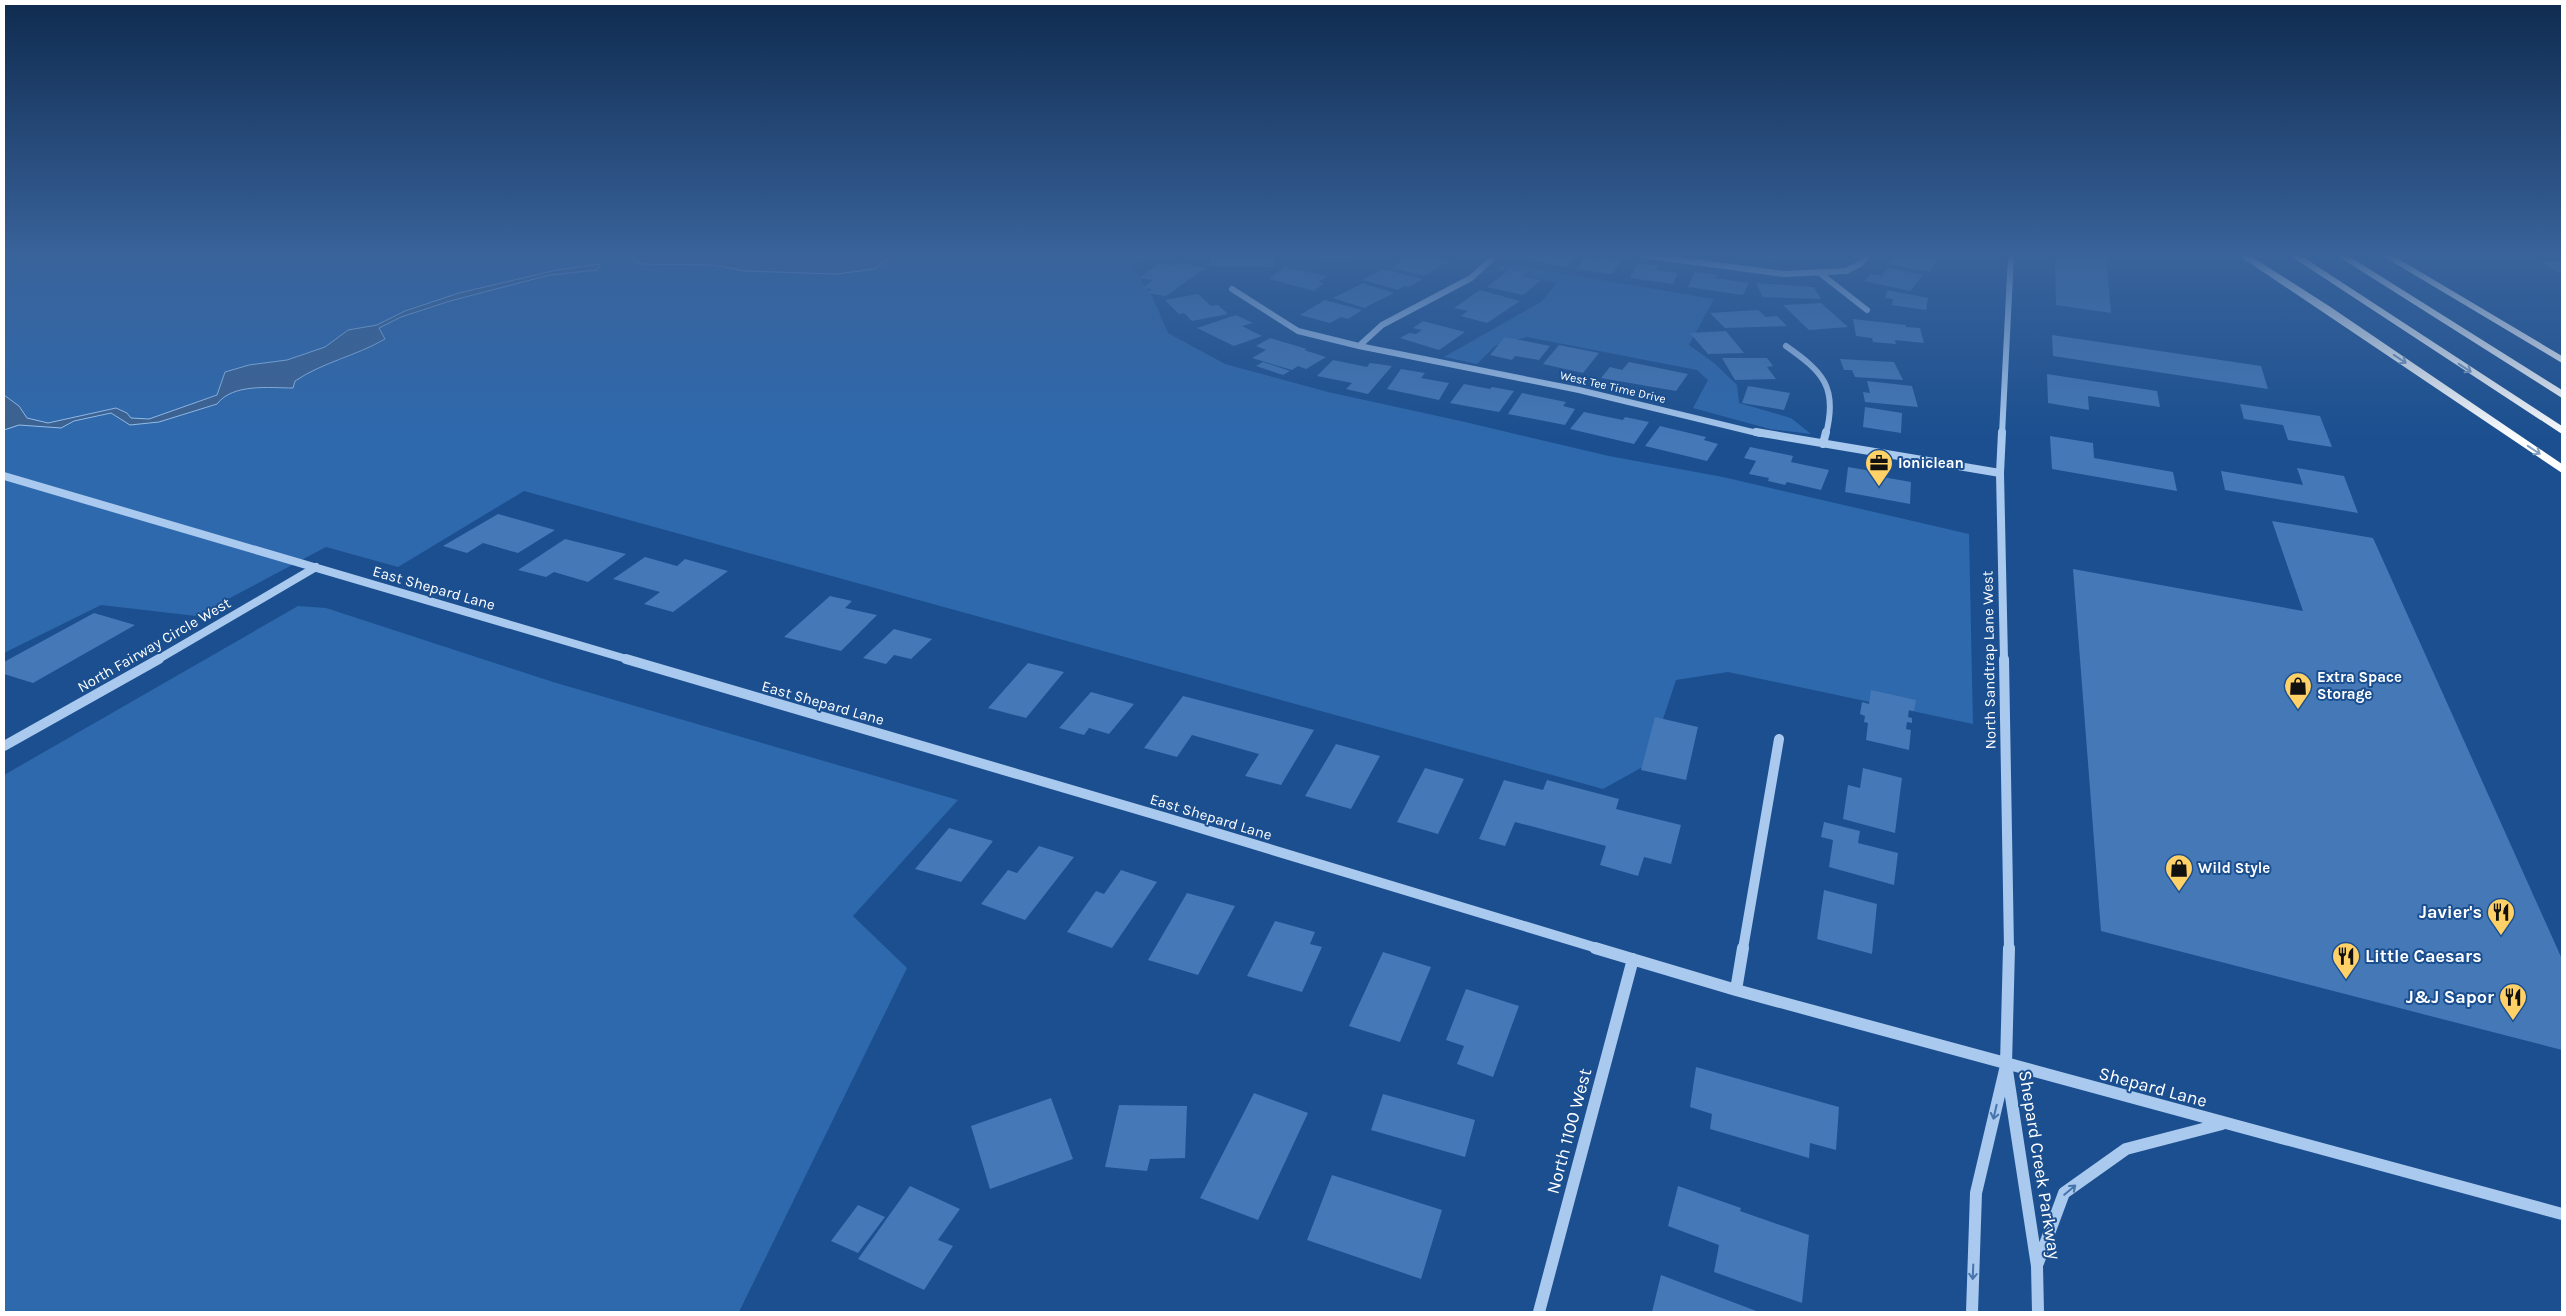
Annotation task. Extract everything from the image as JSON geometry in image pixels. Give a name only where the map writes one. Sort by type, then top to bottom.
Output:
[{"type":"highway","points":[[2337,316],[2562,469]]},
{"type":"highway","points":[[2386,316],[2562,431]]},
{"type":"highway","points":[[2437,316],[2562,395]]},
{"type":"highway","points":[[2489,316],[2562,360]]},
{"type":"street","name":"West Tee Time Drive","points":[[1275,316],[1298,331],[1359,346],[1579,390],[1764,434],[2000,473]]},
{"type":"street","points":[[1359,346],[1382,325],[1400,316]]},
{"type":"street","name":"North Sandtrap Lane West","points":[[2006,1064],[2009,936],[2000,473],[2007,316]]},
{"type":"street","points":[[1786,346],[1813,366],[1826,382],[1831,402],[1823,444]]},
{"type":"street","name":"East Shepard Lane","points":[[4,476],[1167,818],[1633,959]]},
{"type":"street","name":"North Fairway Circle West","points":[[4,746],[219,625],[316,567]]},
{"type":"street","points":[[1633,959],[1736,990],[1779,740]]},
{"type":"street","name":"North 1100 West","points":[[1539,1312],[1633,959]]},
{"type":"street","name":"Shepard Lane","points":[[1736,990],[2223,1124],[2562,1214]]},
{"type":"street","name":"Shepard Creek Parkway","points":[[2006,1064],[2037,1266],[2038,1312]]},
{"type":"street","name":"Shepard Creek Parkway","points":[[1972,1312],[1976,1193],[2006,1064]]},
{"type":"street","points":[[2037,1266],[2064,1193],[2126,1149],[2223,1124]]},
{"type":"shaded area","points":[[4,316],[1161,316],[1168,333],[1225,364],[1328,392],[1609,456],[1723,477],[1969,534],[1973,724],[1728,672],[1676,680],[1648,764],[1603,789],[524,491],[398,567],[326,547],[196,616],[101,605],[4,653]]},
{"type":"shaded area","points":[[394,316],[403,316],[379,328],[385,339],[306,374],[295,381],[293,388],[252,388],[242,390],[224,397],[217,404],[159,422],[130,425],[111,413],[74,421],[61,428],[19,425],[4,430],[4,395],[19,406],[27,418],[48,423],[116,408],[127,413],[131,418],[149,419],[217,395],[225,372],[249,365],[287,360],[325,347],[348,330],[377,325]]},
{"type":"shaded area","points":[[1516,316],[1705,316],[1689,345],[1714,363],[1737,385],[1739,403],[1791,418],[1811,434],[1770,429],[1693,408],[1708,380],[1697,370],[1527,337],[1495,346],[1477,364],[1444,357]]},
{"type":"shaded area","points":[[298,606],[326,608],[553,682],[958,800],[853,916],[907,968],[739,1312],[4,1312],[4,775]]},
{"type":"building","points":[[1187,316],[1216,316],[1192,321]]},
{"type":"building","points":[[1232,316],[1239,316],[1253,323],[1242,326],[1262,336],[1234,346],[1197,328]]},
{"type":"building","points":[[1305,316],[1352,316],[1348,319],[1341,317],[1330,323]]},
{"type":"building","points":[[1463,316],[1497,316],[1487,323]]},
{"type":"building","points":[[1713,316],[1777,316],[1787,326],[1725,328]]},
{"type":"building","points":[[1795,316],[1836,316],[1848,327],[1809,330]]},
{"type":"building","points":[[1853,319],[1920,328],[1924,343],[1895,340],[1896,344],[1873,342],[1872,338],[1856,336]]},
{"type":"building","points":[[1423,321],[1465,332],[1439,350],[1400,338],[1409,333],[1416,334],[1422,330],[1413,328]]},
{"type":"building","points":[[1726,331],[1744,353],[1708,354],[1690,333]]},
{"type":"building","points":[[2052,335],[2261,366],[2268,389],[2053,356]]},
{"type":"building","points":[[1505,337],[1550,346],[1539,360],[1515,356],[1512,360],[1490,355]]},
{"type":"building","points":[[1270,338],[1326,357],[1306,369],[1298,366],[1292,370],[1252,358],[1266,350],[1256,346]]},
{"type":"building","points":[[1559,345],[1599,353],[1583,373],[1543,364]]},
{"type":"building","points":[[1722,358],[1767,358],[1773,366],[1767,367],[1776,379],[1735,380]]},
{"type":"building","points":[[1840,359],[1894,362],[1903,380],[1855,377],[1852,370],[1844,370]]},
{"type":"building","points":[[1333,360],[1367,367],[1370,363],[1392,366],[1368,394],[1346,389],[1352,383],[1317,376]]},
{"type":"building","points":[[1263,362],[1290,371],[1283,375],[1256,366]]},
{"type":"building","points":[[1629,362],[1688,374],[1676,391],[1601,378],[1610,367],[1622,370]]},
{"type":"building","points":[[1401,369],[1425,373],[1421,378],[1449,383],[1439,400],[1387,389]]},
{"type":"building","points":[[2047,374],[2157,391],[2160,407],[2088,396],[2089,410],[2048,403]]},
{"type":"building","points":[[1867,381],[1912,386],[1918,407],[1865,402],[1863,392],[1870,393]]},
{"type":"building","points":[[1464,384],[1514,391],[1499,412],[1450,403]]},
{"type":"building","points":[[1748,386],[1790,393],[1784,410],[1742,403]]},
{"type":"building","points":[[1522,393],[1566,402],[1563,406],[1575,409],[1565,425],[1508,414]]},
{"type":"building","points":[[2240,404],[2320,416],[2332,447],[2288,440],[2283,425],[2244,419]]},
{"type":"building","points":[[1865,407],[1902,413],[1901,433],[1863,427]]},
{"type":"building","points":[[1584,412],[1623,420],[1625,417],[1649,422],[1634,444],[1570,429]]},
{"type":"building","points":[[1660,426],[1706,437],[1704,440],[1718,444],[1707,461],[1645,446]]},
{"type":"building","points":[[2050,436],[2093,443],[2094,458],[2173,472],[2177,491],[2052,469]]},
{"type":"building","points":[[1750,447],[1793,456],[1791,462],[1829,470],[1821,490],[1787,482],[1785,485],[1768,481],[1769,478],[1749,474],[1756,461],[1744,458]]},
{"type":"building","name":"Ioniclean","points":[[1848,467],[1877,472],[1877,476],[1911,482],[1910,504],[1845,492]]},
{"type":"building","points":[[2297,468],[2344,476],[2358,513],[2225,490],[2221,471],[2303,485]]},
{"type":"building","points":[[498,514],[555,530],[518,553],[483,543],[467,553],[443,546]]},
{"type":"building","points":[[2272,521],[2373,538],[2562,959],[2562,1050],[2101,931],[2073,569],[2303,611]]},
{"type":"building","points":[[565,539],[626,554],[588,582],[554,572],[546,577],[518,570]]},
{"type":"building","points":[[645,557],[677,566],[685,559],[728,571],[673,612],[644,604],[660,592],[613,579]]},
{"type":"building","points":[[830,596],[852,601],[845,608],[877,615],[841,651],[784,637]]},
{"type":"building","points":[[94,613],[135,625],[33,683],[4,674],[4,662]]},
{"type":"building","points":[[894,629],[932,639],[911,659],[894,655],[886,664],[863,658]]},
{"type":"building","points":[[1028,663],[1064,672],[1026,718],[988,708]]},
{"type":"building","points":[[1871,690],[1916,700],[1914,711],[1909,710],[1908,717],[1912,718],[1912,723],[1907,722],[1906,729],[1911,730],[1909,750],[1866,740],[1868,723],[1864,722],[1865,716],[1860,714],[1862,702],[1869,704]]},
{"type":"building","points":[[1091,692],[1134,704],[1109,734],[1089,728],[1084,735],[1059,728]]},
{"type":"building","points":[[1183,696],[1314,730],[1281,785],[1245,776],[1259,754],[1192,735],[1177,757],[1144,748]]},
{"type":"building","points":[[1655,717],[1698,727],[1686,780],[1641,770]]},
{"type":"building","points":[[1336,744],[1380,756],[1351,809],[1305,796]]},
{"type":"building","points":[[1425,768],[1464,779],[1438,834],[1397,822]]},
{"type":"building","points":[[1863,768],[1902,778],[1895,833],[1843,819],[1848,785],[1860,788]]},
{"type":"building","points":[[1504,780],[1543,790],[1547,780],[1619,799],[1616,809],[1681,825],[1671,864],[1644,857],[1638,876],[1600,865],[1606,846],[1515,822],[1505,846],[1479,839]]},
{"type":"building","points":[[1824,822],[1860,831],[1858,843],[1898,853],[1894,885],[1829,867],[1833,840],[1821,837]]},
{"type":"building","points":[[949,828],[993,841],[961,882],[915,869]]},
{"type":"building","points":[[1039,846],[1074,857],[1025,920],[981,904],[1008,870],[1017,873]]},
{"type":"building","points":[[1121,870],[1157,882],[1112,948],[1067,932],[1096,891],[1104,894]]},
{"type":"building","points":[[1824,890],[1877,904],[1872,954],[1817,939]]},
{"type":"building","points":[[1187,893],[1235,906],[1198,975],[1148,960]]},
{"type":"building","points":[[1275,921],[1315,932],[1310,944],[1322,947],[1302,992],[1247,976]]},
{"type":"building","points":[[1383,952],[1431,967],[1400,1042],[1349,1026]]},
{"type":"building","points":[[1466,989],[1519,1006],[1493,1077],[1457,1064],[1464,1046],[1446,1040]]},
{"type":"building","points":[[1696,1067],[1839,1107],[1836,1150],[1810,1143],[1809,1158],[1710,1129],[1712,1114],[1690,1107]]},
{"type":"building","points":[[1254,1093],[1308,1113],[1258,1220],[1200,1198]]},
{"type":"building","points":[[1383,1094],[1475,1120],[1465,1157],[1371,1130]]},
{"type":"building","points":[[1051,1098],[1073,1159],[990,1189],[971,1126]]},
{"type":"building","points":[[1119,1105],[1187,1106],[1185,1158],[1150,1159],[1147,1171],[1105,1167]]},
{"type":"building","points":[[1332,1175],[1442,1210],[1421,1279],[1307,1240]]},
{"type":"building","points":[[910,1186],[960,1209],[938,1240],[953,1246],[924,1290],[858,1259]]},
{"type":"building","points":[[1678,1186],[1741,1208],[1740,1211],[1809,1235],[1802,1303],[1714,1272],[1719,1245],[1668,1226]]},
{"type":"building","points":[[858,1205],[885,1217],[858,1253],[831,1241]]},
{"type":"building","points":[[1661,1275],[1759,1312],[1652,1312]]},
{"type":"place","name":"Ioniclean","points":[[1879,487]]},
{"type":"place","name":"Extra Space Storage","points":[[2298,710]]},
{"type":"place","name":"Wild Style","points":[[2179,892]]},
{"type":"place","name":"Javier's","points":[[2501,936]]},
{"type":"place","name":"Little Caesars","points":[[2346,980]]},
{"type":"place","name":"J&J Sapor","points":[[2513,1021]]}]
